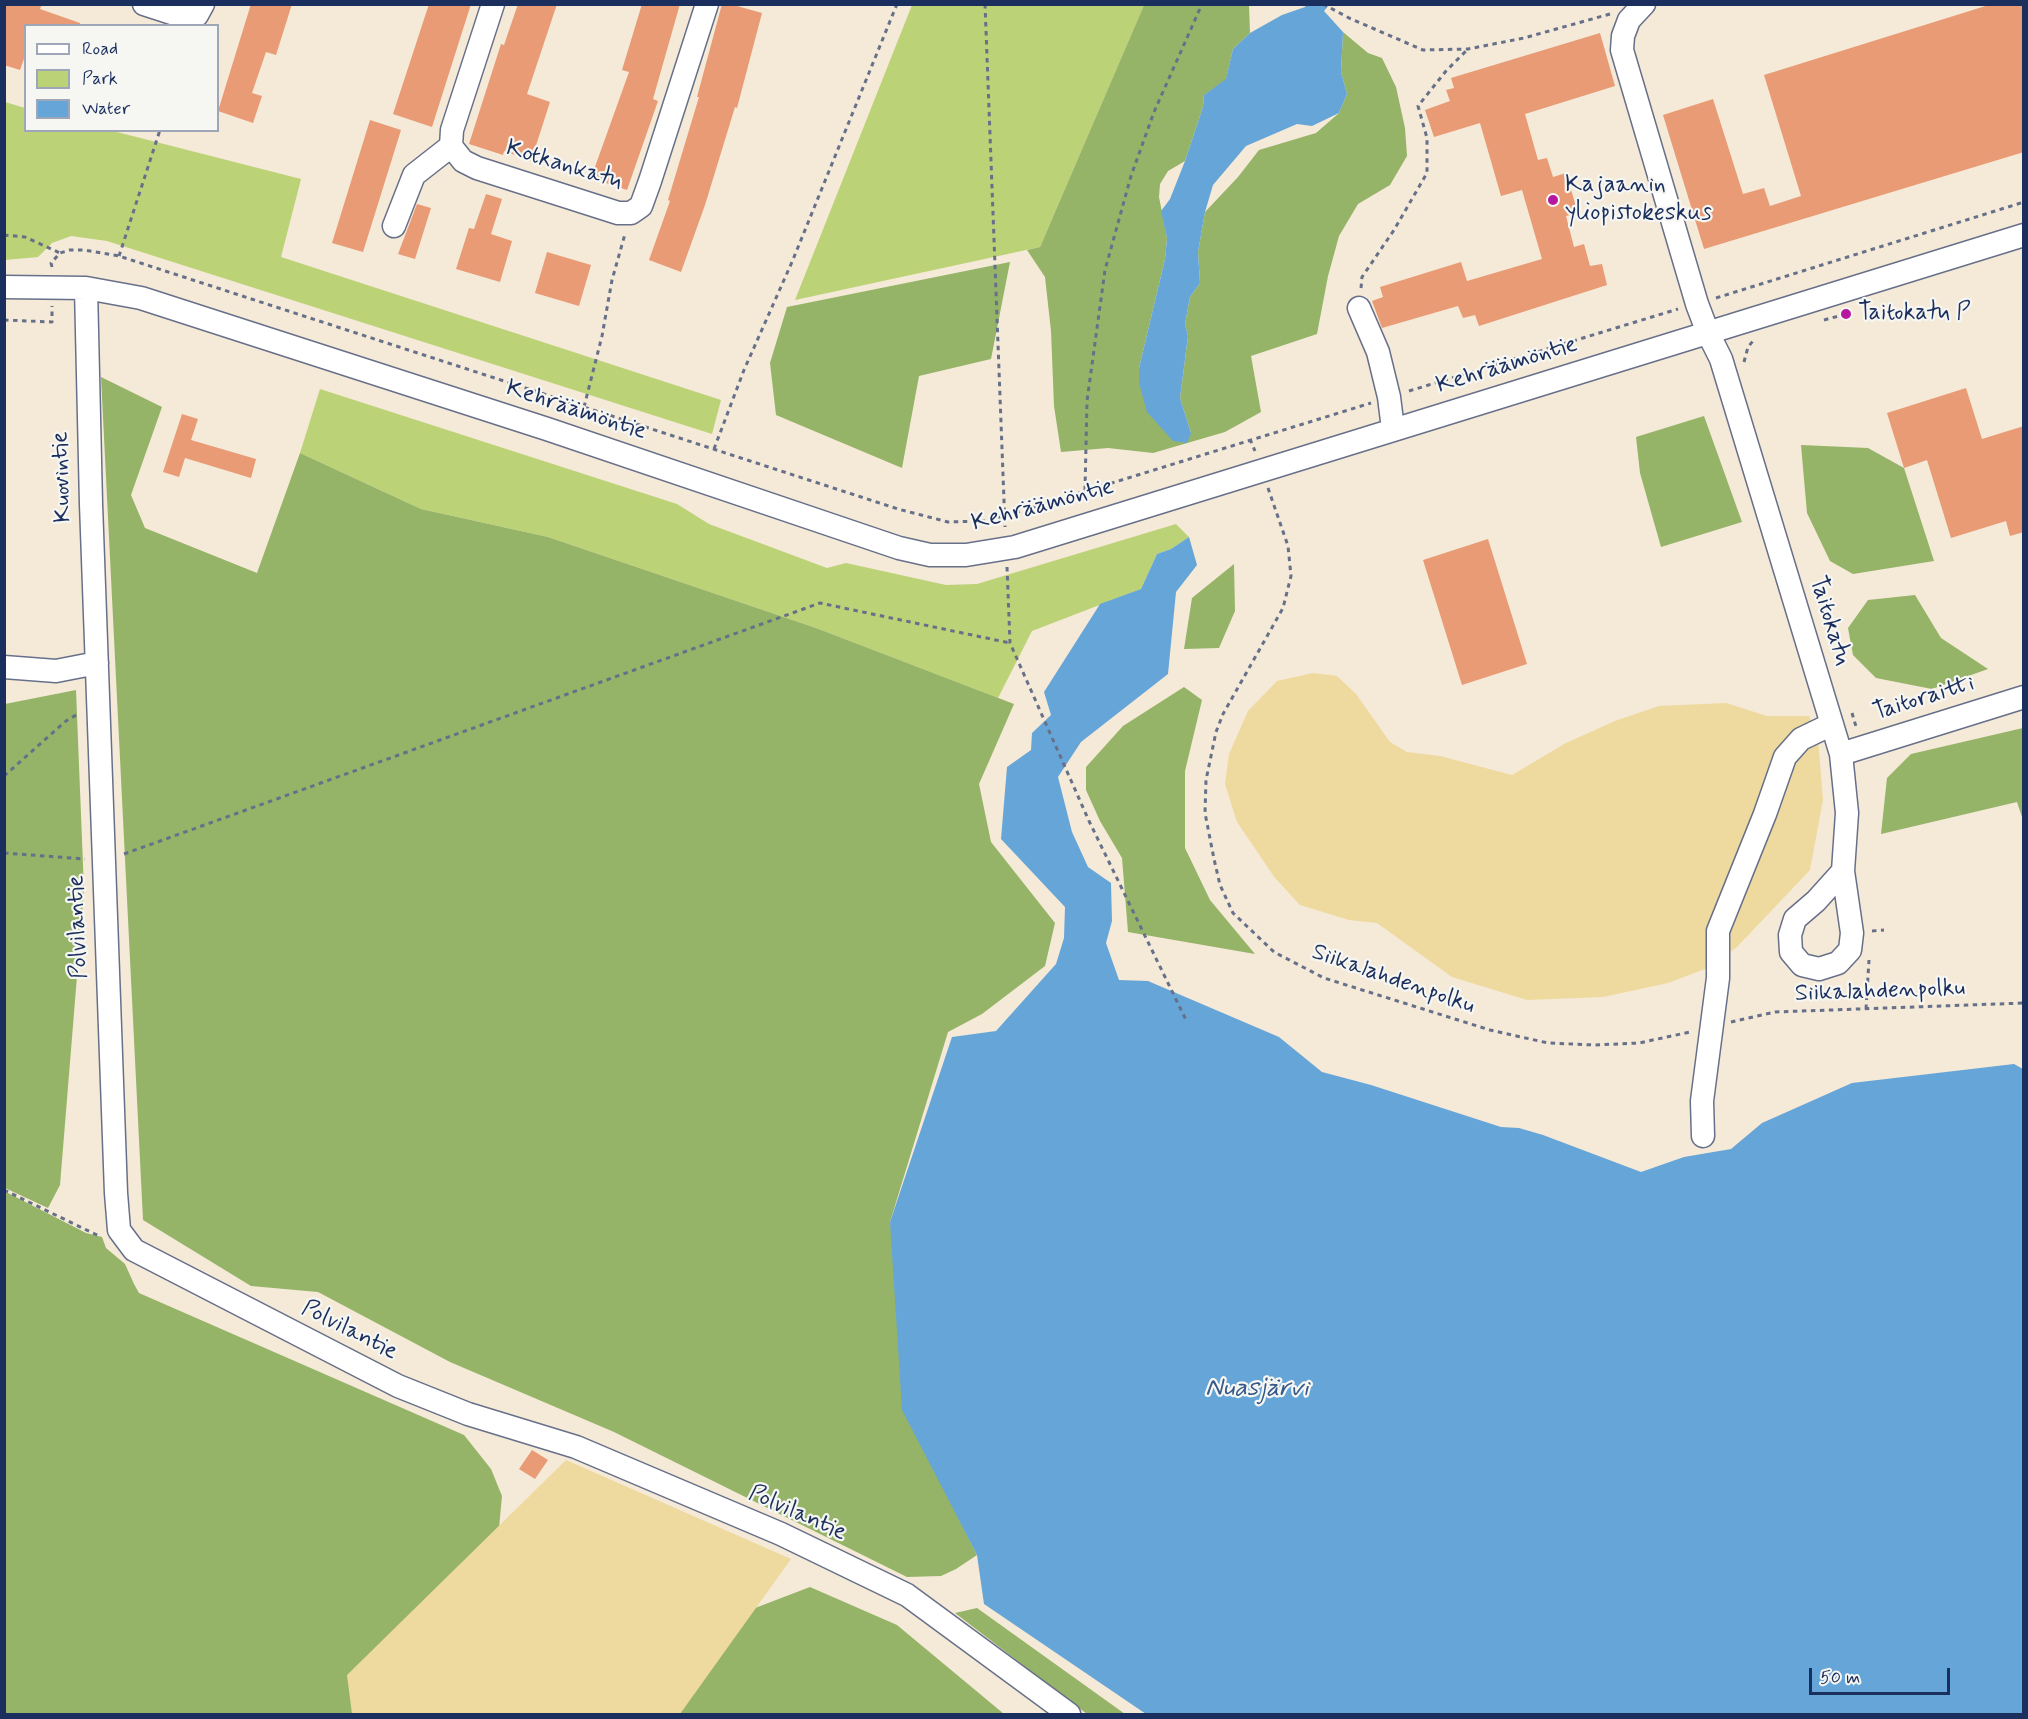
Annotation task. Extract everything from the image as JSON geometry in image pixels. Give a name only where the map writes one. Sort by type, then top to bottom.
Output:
[{"type":"street","points":[[144,4],[181,16],[200,10]]},
{"type":"street","points":[[393,226],[414,175],[451,146],[452,130],[493,4]]},
{"type":"street","name":"Kotkankatu","points":[[451,146],[463,160],[477,168],[618,213],[631,213],[641,206],[707,4]]},
{"type":"street","name":"Taitokatu","points":[[1643,5],[1629,20],[1623,36],[1622,50],[1697,304],[1721,360],[1841,754],[1847,813],[1843,871],[1852,933],[1851,950],[1839,963],[1819,969],[1802,965],[1791,952],[1790,935],[1796,919],[1816,902],[1843,871]]},
{"type":"street","name":"Kehräämöntie","points":[[4,287],[86,288],[141,298],[547,429],[899,548],[930,555],[966,555],[1015,547],[2024,235]]},
{"type":"street","name":"Kuovintie","points":[[86,288],[97,663]]},
{"type":"street","points":[[1359,308],[1389,397],[1394,429]]},
{"type":"street","points":[[4,667],[56,671],[97,663]]},
{"type":"street","name":"Polvilantie","points":[[97,663],[116,1193],[119,1230],[134,1250],[398,1386],[468,1414],[576,1447],[781,1534],[907,1594],[1069,1714]]},
{"type":"street","name":"Taitoraitti","points":[[1841,754],[2024,697]]},
{"type":"street","points":[[1703,1136],[1702,1101],[1718,978],[1718,931],[1765,814],[1785,757],[1802,739],[1832,724]]},
{"type":"path","points":[[714,449],[744,369],[792,262],[897,4]]},
{"type":"path","points":[[1085,490],[1087,401],[1105,270],[1131,176],[1154,112],[1202,4]]},
{"type":"path","points":[[1323,4],[1423,50],[1468,49],[1524,38],[1643,5]]},
{"type":"path","points":[[1359,308],[1362,277],[1394,230],[1427,173],[1427,138],[1418,106],[1446,71],[1468,49]]},
{"type":"path","points":[[119,256],[159,132]]},
{"type":"path","points":[[4,235],[25,237],[60,253],[84,250],[119,256],[898,509],[948,522],[985,521],[2024,202]]},
{"type":"path","points":[[584,407],[602,336],[612,280],[631,213]]},
{"type":"path","name":"Siikalahdenpolku","points":[[1250,439],[1288,546],[1292,576],[1283,608],[1223,714],[1216,732],[1206,780],[1205,813],[1220,885],[1233,913],[1274,952],[1323,978],[1490,1030],[1548,1043],[1595,1045],[1639,1043],[1775,1012],[2024,1003]]},
{"type":"path","points":[[4,852],[104,861],[820,603],[1010,643]]},
{"type":"path","points":[[4,776],[66,721],[99,703]]},
{"type":"path","points":[[4,1190],[102,1237],[119,1230]]},
{"type":"green space","points":[[912,5],[1144,5],[1040,247],[795,300]]},
{"type":"green space","points":[[1144,5],[1249,5],[1250,33],[1233,49],[1226,80],[1204,95],[1203,107],[1185,161],[1168,171],[1160,184],[1159,197],[1167,238],[1165,259],[1139,368],[1139,383],[1191,433],[1180,398],[1188,336],[1185,324],[1190,297],[1200,283],[1198,252],[1205,212],[1238,177],[1259,150],[1316,133],[1339,113],[1347,94],[1341,72],[1343,32],[1368,53],[1382,58],[1396,87],[1405,128],[1407,156],[1390,185],[1358,204],[1339,236],[1328,276],[1317,334],[1251,356],[1261,412],[1225,432],[1153,453],[1108,448],[1061,452],[1054,406],[1051,331],[1045,277],[1027,250],[1040,247]]},
{"type":"green space","points":[[5,102],[24,108],[24,132],[117,132],[301,179],[281,257],[721,400],[712,434],[107,241],[71,236],[52,243],[38,257],[5,260]]},
{"type":"green space","points":[[1010,262],[991,359],[919,376],[902,468],[776,415],[770,363],[787,307]]},
{"type":"green space","points":[[101,377],[162,407],[131,495],[145,528],[257,573],[300,453],[421,509],[548,537],[816,628],[1014,704],[979,784],[991,842],[1055,923],[1045,966],[982,1014],[948,1032],[890,1222],[944,1489],[977,1555],[941,1576],[907,1577],[614,1432],[450,1362],[318,1292],[251,1286],[143,1220]]},
{"type":"green space","points":[[320,389],[677,504],[709,524],[827,568],[846,563],[946,585],[977,584],[1176,524],[1189,537],[1171,549],[1157,554],[1141,589],[1032,631],[998,698],[816,628],[548,537],[421,509],[300,453]]},
{"type":"green space","points":[[1704,416],[1742,522],[1661,547],[1640,473],[1636,437]]},
{"type":"green space","points":[[1801,445],[1868,448],[1904,468],[1934,561],[1853,574],[1830,561],[1807,513]]},
{"type":"green space","points":[[1234,564],[1235,611],[1219,648],[1184,649],[1192,598]]},
{"type":"green space","points":[[1915,595],[1941,638],[1988,669],[1932,689],[1876,678],[1853,655],[1848,628],[1868,600]]},
{"type":"green space","points":[[1184,687],[1202,700],[1185,771],[1185,848],[1210,900],[1255,954],[1128,932],[1122,858],[1100,821],[1086,790],[1086,767],[1123,726]]},
{"type":"green space","points":[[76,690],[84,890],[60,1185],[48,1208],[5,1188],[5,704]]},
{"type":"green space","points":[[2023,728],[2023,820],[2017,802],[1881,834],[1887,778],[1911,754]]},
{"type":"green space","points":[[4,1191],[86,1233],[102,1237],[106,1248],[125,1264],[139,1293],[464,1435],[491,1469],[502,1496],[499,1528],[352,1714],[5,1714]]},
{"type":"green space","points":[[810,1587],[897,1625],[1004,1714],[652,1714],[742,1613]]},
{"type":"green space","points":[[977,1608],[1125,1714],[1087,1714],[955,1613]]},
{"type":"sand","points":[[1313,673],[1337,676],[1356,694],[1390,742],[1407,752],[1440,756],[1512,775],[1566,743],[1615,721],[1659,706],[1726,703],[1767,716],[1809,716],[1818,737],[1823,800],[1810,870],[1737,947],[1705,969],[1668,983],[1603,997],[1527,1000],[1452,977],[1377,923],[1349,920],[1300,905],[1275,878],[1237,822],[1225,784],[1229,754],[1248,711],[1277,681]]},
{"type":"sand","points":[[566,1460],[791,1559],[680,1714],[352,1714],[347,1675]]},
{"type":"water","points":[[1306,5],[1329,5],[1324,11],[1343,32],[1341,72],[1347,94],[1339,113],[1312,126],[1297,124],[1246,146],[1213,185],[1205,212],[1198,252],[1200,283],[1190,297],[1185,324],[1188,336],[1180,398],[1191,433],[1187,443],[1173,441],[1147,412],[1139,383],[1139,368],[1165,259],[1167,238],[1161,211],[1170,199],[1185,161],[1203,107],[1204,95],[1226,79],[1233,49],[1250,33]]},
{"type":"water","name":"Nuasjärvi","points":[[1189,537],[1197,565],[1176,592],[1168,674],[1081,742],[1058,777],[1072,832],[1088,867],[1111,883],[1112,921],[1106,943],[1119,980],[1148,981],[1279,1037],[1322,1072],[1371,1085],[1501,1127],[1519,1128],[1543,1135],[1641,1172],[1684,1157],[1731,1149],[1762,1123],[1852,1083],[2014,1064],[2023,1069],[2023,1714],[1146,1714],[984,1604],[977,1555],[902,1410],[890,1222],[952,1037],[996,1031],[1056,964],[1064,938],[1065,907],[1001,839],[1007,767],[1031,750],[1032,733],[1051,715],[1044,692],[1100,604],[1141,589],[1157,554],[1171,549]]},
{"type":"building","points":[[4,4],[42,4],[40,9],[80,23],[24,24],[24,59],[20,70],[4,65]]},
{"type":"building","points":[[251,4],[292,4],[276,55],[266,52],[252,93],[262,96],[253,123],[219,111]]},
{"type":"building","points":[[429,4],[471,4],[432,127],[393,114]]},
{"type":"building","points":[[518,4],[557,4],[527,94],[550,102],[531,161],[504,151],[503,155],[469,144],[501,44],[504,45]]},
{"type":"building","points":[[642,4],[680,4],[653,99],[658,101],[627,190],[591,178],[629,72],[622,70]]},
{"type":"building","points":[[722,4],[762,13],[737,108],[735,107],[705,205],[681,272],[649,260],[670,201],[668,200],[699,97],[697,97]]},
{"type":"building","points":[[1992,4],[2024,4],[2024,152],[1704,249],[1663,115],[1713,99],[1743,194],[1764,188],[1770,206],[1801,196],[1764,75]]},
{"type":"building","points":[[1600,33],[1615,86],[1525,114],[1538,160],[1547,158],[1553,177],[1566,173],[1578,213],[1566,216],[1574,247],[1584,244],[1590,266],[1602,264],[1607,285],[1479,326],[1475,315],[1463,318],[1458,306],[1382,328],[1372,301],[1383,297],[1380,287],[1461,262],[1467,281],[1542,259],[1522,190],[1501,196],[1480,123],[1434,137],[1425,110],[1450,101],[1446,90],[1454,88],[1451,78]]},
{"type":"building","points":[[370,120],[401,130],[363,252],[332,243]]},
{"type":"building","points":[[486,194],[502,199],[491,234],[512,241],[500,282],[456,269],[469,228],[474,229]]},
{"type":"building","points":[[417,204],[431,208],[415,259],[398,254]]},
{"type":"building","points":[[547,252],[591,265],[579,306],[535,293]]},
{"type":"building","points":[[1966,388],[1982,439],[2024,426],[2024,532],[2010,536],[2006,521],[1951,538],[1927,460],[1904,468],[1887,413]]},
{"type":"building","points":[[182,414],[198,419],[191,440],[256,459],[251,478],[185,458],[179,477],[163,472]]},
{"type":"building","points":[[1488,539],[1527,664],[1462,685],[1423,560]]},
{"type":"building","points":[[532,1450],[548,1460],[535,1479],[519,1469]]},
{"type":"place","name":"Kajaanin yliopistokeskus","points":[[1553,200]]},
{"type":"place","name":"Taitokatu P","points":[[1846,314]]}]
